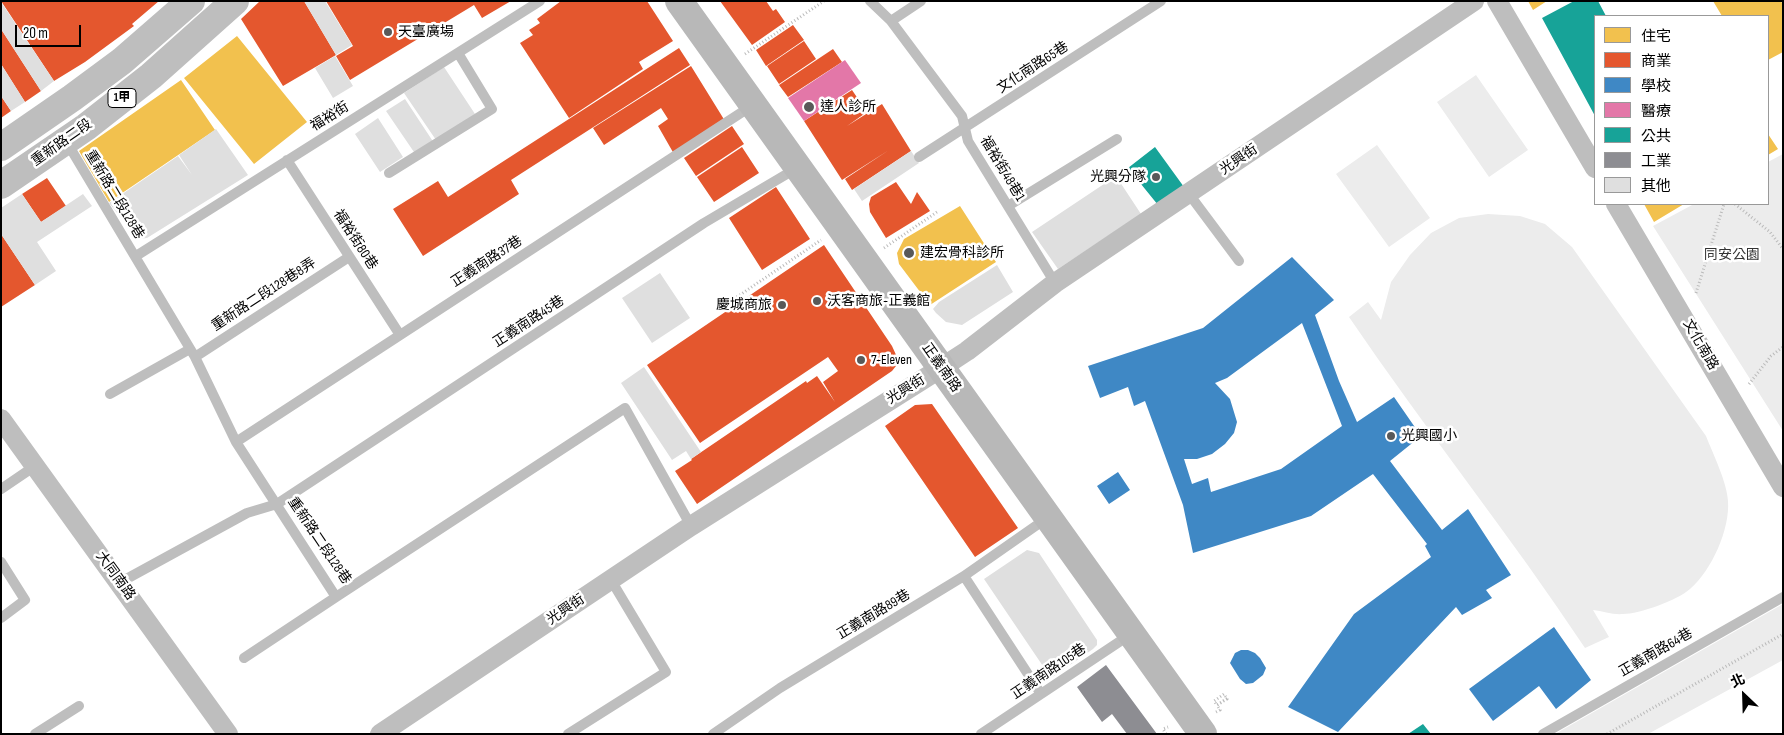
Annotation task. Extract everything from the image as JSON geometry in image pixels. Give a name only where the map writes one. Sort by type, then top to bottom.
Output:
[{"type":"main road","name":"1甲","points":[[1,146],[72,98],[122,61],[191,1]]},
{"type":"main road","name":"重新路二段","points":[[1,186],[86,127],[151,76],[235,1]]},
{"type":"street","name":"正義南路","points":[[678,1],[1047,518],[1204,734]]},
{"type":"street","name":"光興街","points":[[380,734],[691,526],[967,351],[1055,283],[1474,1]]},
{"type":"street","points":[[1497,1],[1594,166]]},
{"type":"street","name":"文化南路","points":[[1617,205],[1783,487]]},
{"type":"street","name":"大同南路","points":[[1,419],[228,734]]},
{"type":"lane","name":"福裕街","points":[[136,256],[540,1]]},
{"type":"lane","name":"福裕街48巷1","points":[[870,1],[891,21],[962,116],[968,141],[1055,283]]},
{"type":"lane","points":[[891,21],[920,1]]},
{"type":"lane","name":"文化南路65巷","points":[[919,157],[1162,1]]},
{"type":"lane","points":[[389,173],[492,109],[458,53]]},
{"type":"lane","name":"正義南路37巷","points":[[236,442],[753,105]]},
{"type":"lane","points":[[1008,206],[1117,139]]},
{"type":"lane","name":"重新路二段128巷","points":[[66,141],[192,353],[236,442],[278,504],[336,597],[625,408],[691,526]]},
{"type":"lane","name":"福裕街80巷","points":[[287,160],[400,335]]},
{"type":"lane","name":"正義南路45巷","points":[[119,583],[247,513],[278,504],[704,222],[798,167]]},
{"type":"lane","points":[[1189,194],[1239,260]]},
{"type":"lane","name":"重新路二段128巷8弄","points":[[110,394],[192,353],[349,257]]},
{"type":"lane","points":[[1,489],[35,466]]},
{"type":"lane","name":"正義南路89巷","points":[[713,734],[780,688],[964,576],[1047,518]]},
{"type":"lane","points":[[1,562],[25,600],[1,618]]},
{"type":"lane","points":[[964,576],[1041,694]]},
{"type":"lane","points":[[568,734],[666,672],[611,580]]},
{"type":"lane","points":[[244,658],[336,597]]},
{"type":"lane","name":"正義南路64巷","points":[[1543,734],[1783,597]]},
{"type":"lane","name":"正義南路105巷","points":[[981,734],[1132,633]]},
{"type":"lane","points":[[35,734],[78,706]]},
{"type":"path","points":[[726,67],[824,1]]},
{"type":"path","points":[[1696,293],[1724,205]]},
{"type":"path","points":[[1736,205],[1770,232],[1783,250]]},
{"type":"path","points":[[864,260],[937,212]]},
{"type":"path","points":[[728,303],[841,227]]},
{"type":"path","points":[[1748,384],[1771,356],[1783,347]]},
{"type":"path","points":[[1607,734],[1783,634]]},
{"type":"path","points":[[1160,730],[1167,726]]},
{"type":"green space","points":[[1476,75],[1528,150],[1489,177],[1437,102]]},
{"type":"green space","points":[[1377,145],[1430,218],[1389,247],[1336,174]]},
{"type":"green space","name":"同安公園","points":[[1783,154],[1783,431],[1653,226],[1692,205],[1769,205],[1769,161]]},
{"type":"green space","points":[[1488,214],[1520,216],[1545,224],[1572,247],[1706,436],[1727,493],[1728,512],[1723,536],[1706,571],[1698,581],[1677,598],[1639,612],[1619,614],[1593,610],[1609,637],[1585,648],[1527,564],[1349,317],[1368,302],[1381,320],[1391,282],[1410,255],[1431,233],[1459,218]]},
{"type":"green space","points":[[1783,604],[1783,660],[1648,734],[1555,734]]},
{"type":"building: 住宅","points":[[1528,1],[1547,1],[1533,10]]},
{"type":"building: 住宅","points":[[1713,1],[1781,1],[1783,5],[1783,52],[1769,59],[1769,15],[1721,15]]},
{"type":"building: 住宅","points":[[237,36],[307,122],[254,164],[184,78]]},
{"type":"building: 住宅","points":[[181,80],[215,130],[109,202],[79,151]]},
{"type":"building: 住宅","points":[[1769,136],[1778,149],[1769,154]]},
{"type":"building: 住宅","points":[[1645,205],[1682,205],[1654,222]]},
{"type":"building: 住宅","points":[[960,206],[996,262],[930,305],[899,264],[897,253],[904,239]]},
{"type":"building: 商業","points":[[1,1],[159,1],[132,24],[134,26],[85,62],[54,81]]},
{"type":"building: 商業","points":[[260,1],[304,1],[336,55],[283,86],[241,19]]},
{"type":"building: 商業","name":"天臺廣場","points":[[326,1],[511,1],[482,18],[474,5],[350,80],[336,56],[353,46]]},
{"type":"building: 商業","points":[[561,1],[647,1],[673,41],[639,62],[643,69],[569,118],[520,43],[533,35],[529,30],[540,23],[537,19]]},
{"type":"building: 商業","points":[[720,1],[766,1],[773,11],[776,9],[785,22],[752,45]]},
{"type":"building: 商業","points":[[793,25],[804,40],[766,66],[756,50]]},
{"type":"building: 商業","points":[[1,29],[41,91],[25,102],[1,64]]},
{"type":"building: 商業","points":[[804,41],[816,59],[779,84],[767,66]]},
{"type":"building: 商業","points":[[679,48],[690,65],[511,180],[519,194],[423,256],[393,209],[438,181],[448,197]]},
{"type":"building: 商業","points":[[833,49],[842,62],[788,97],[779,85]]},
{"type":"building: 商業","points":[[691,66],[725,121],[674,154],[658,126],[668,119],[661,108],[604,145],[593,128]]},
{"type":"building: 商業","points":[[852,90],[867,112],[847,126],[882,104],[911,151],[852,190],[845,179],[889,150],[842,180],[804,121]]},
{"type":"building: 商業","points":[[1,96],[11,111],[1,118]]},
{"type":"building: 商業","points":[[732,126],[744,144],[696,176],[684,158]]},
{"type":"building: 商業","points":[[742,147],[759,173],[714,202],[697,177]]},
{"type":"building: 商業","points":[[47,178],[66,206],[41,222],[22,194]]},
{"type":"building: 商業","points":[[896,182],[911,204],[917,192],[930,211],[886,238],[870,212],[869,204],[871,197]]},
{"type":"building: 商業","points":[[776,187],[810,239],[762,270],[729,218]]},
{"type":"building: 商業","points":[[1,234],[35,285],[1,307]]},
{"type":"building: 商業","points":[[824,245],[892,346],[897,357],[896,366],[892,371],[697,504],[675,471],[806,381],[807,383],[817,376],[835,402],[823,382],[838,371],[828,357],[700,443],[647,365]]},
{"type":"building: 商業","points":[[932,404],[1018,528],[975,557],[885,426],[915,405]]},
{"type":"building: 學校","points":[[1292,257],[1334,300],[1315,315],[1339,381],[1357,422],[1394,397],[1421,436],[1390,461],[1442,530],[1468,509],[1511,575],[1486,590],[1492,598],[1462,615],[1456,607],[1338,732],[1288,707],[1354,614],[1431,557],[1425,546],[1427,544],[1373,474],[1311,516],[1193,553],[1183,505],[1145,401],[1134,406],[1128,387],[1100,398],[1088,366],[1203,328]],"holes":[[[1302,323],[1342,426],[1281,469],[1211,492],[1208,478],[1192,484],[1184,459],[1197,459],[1212,454],[1225,444],[1234,433],[1237,422],[1230,399],[1215,383],[1227,378]]]},
{"type":"building: 學校","points":[[1118,472],[1130,490],[1109,504],[1097,486]]},
{"type":"building: 學校","points":[[1554,627],[1591,680],[1556,709],[1539,686],[1493,721],[1469,689]]},
{"type":"building: 學校","points":[[1241,650],[1255,653],[1266,668],[1263,675],[1253,683],[1246,684],[1240,679],[1230,663],[1235,653]]},
{"type":"building: 醫療","points":[[845,60],[861,83],[804,121],[788,98]]},
{"type":"building: 公共","points":[[1574,1],[1598,1],[1605,15],[1594,15],[1594,114],[1542,18]]},
{"type":"building: 公共","name":"光興分隊","points":[[1155,147],[1184,187],[1158,205],[1128,168]]},
{"type":"building: 公共","points":[[1423,724],[1431,734],[1408,734]]},
{"type":"building: 工業","points":[[1106,665],[1157,734],[1127,734],[1112,714],[1102,722],[1077,687]]},
{"type":"building: 其他","points":[[304,1],[325,1],[352,45],[336,55]]},
{"type":"building: 其他","points":[[1,2],[54,81],[41,91],[1,29]]},
{"type":"building: 其他","points":[[335,56],[353,86],[333,98],[315,68]]},
{"type":"building: 其他","points":[[1,64],[25,102],[11,111],[1,96]]},
{"type":"building: 其他","points":[[444,67],[475,114],[436,140],[404,93]]},
{"type":"building: 其他","points":[[405,99],[434,143],[416,155],[386,111]]},
{"type":"building: 其他","points":[[378,118],[403,157],[380,172],[355,134]]},
{"type":"building: 其他","points":[[216,129],[248,175],[147,238],[138,239],[109,203],[178,156],[192,175],[179,155]]},
{"type":"building: 其他","points":[[911,151],[919,163],[862,201],[854,189]]},
{"type":"building: 其他","points":[[1116,176],[1141,214],[1058,269],[1032,232]]},
{"type":"building: 其他","points":[[22,194],[41,222],[83,194],[92,206],[37,242],[56,271],[35,285],[1,234],[1,208]]},
{"type":"building: 其他","points":[[997,265],[1013,292],[962,325],[946,322],[933,309],[939,302]]},
{"type":"building: 其他","points":[[660,273],[690,318],[652,343],[622,298]]},
{"type":"building: 其他","points":[[644,367],[701,452],[691,459],[686,451],[672,460],[621,383]]},
{"type":"building: 其他","points":[[1027,550],[1039,553],[1097,640],[1097,645],[1093,649],[1051,678],[984,579]]},
{"type":"place","name":"天臺廣場","points":[[388,32]]},
{"type":"place","name":"達人診所","points":[[809,107]]},
{"type":"place","name":"光興分隊","points":[[1156,177]]},
{"type":"place","name":"建宏骨科診所","points":[[909,253]]},
{"type":"place","name":"沃客商旅-正義館","points":[[817,301]]},
{"type":"place","name":"慶城商旅","points":[[782,305]]},
{"type":"place","name":"7-Eleven","points":[[861,360]]},
{"type":"place","name":"光興國小","points":[[1391,436]]}]
